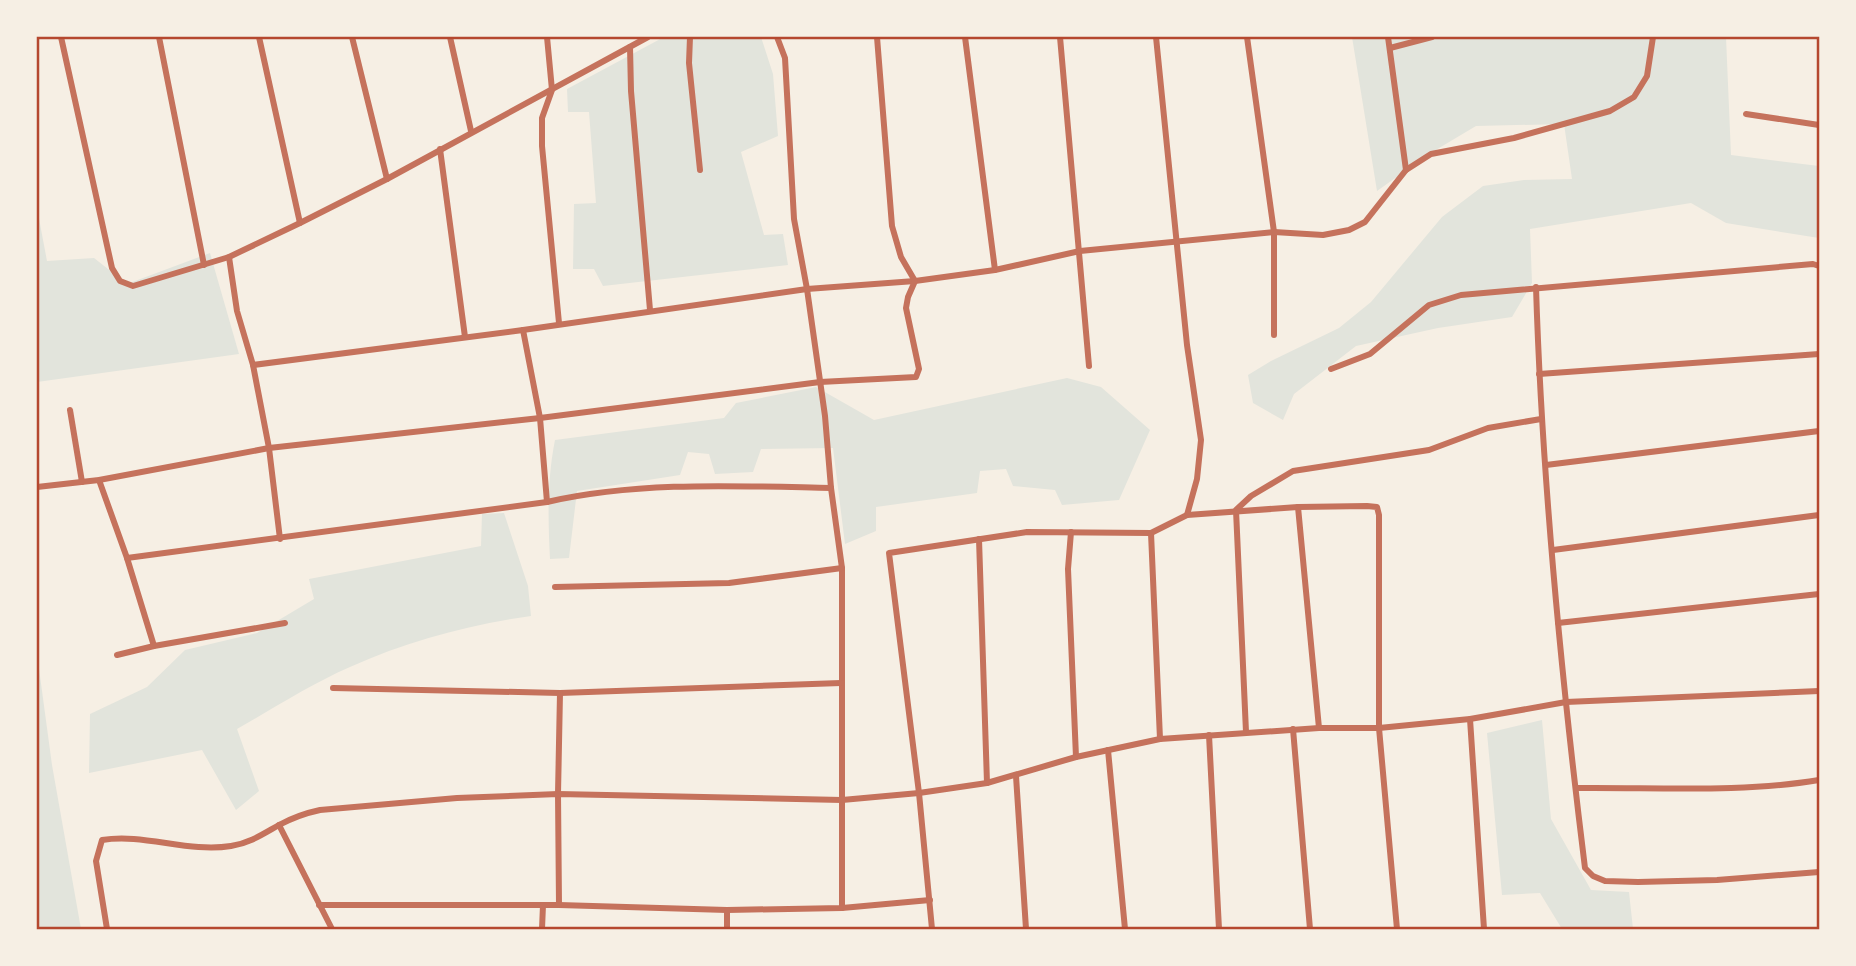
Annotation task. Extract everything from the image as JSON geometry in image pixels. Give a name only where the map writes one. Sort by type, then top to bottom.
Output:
[{"type":"street","points":[[61,37],[112,268],[120,281],[132,286],[229,257],[300,223],[387,179],[648,37]]},
{"type":"street","points":[[159,37],[204,265]]},
{"type":"street","points":[[259,37],[300,223]]},
{"type":"street","points":[[352,37],[387,179]]},
{"type":"street","points":[[450,37],[471,131]]},
{"type":"street","points":[[547,37],[552,90],[542,118],[542,146],[559,323]]},
{"type":"street","points":[[690,37],[689,63],[700,170]]},
{"type":"street","points":[[778,37],[785,58],[794,219],[820,382],[842,568],[842,908]]},
{"type":"street","points":[[37,487],[99,480],[269,448],[540,418],[820,382],[918,375],[906,308],[915,281],[901,257],[891,226],[877,37]]},
{"type":"street","points":[[965,37],[995,270]]},
{"type":"street","points":[[1060,37],[1089,366]]},
{"type":"street","points":[[1156,37],[1186,345],[1201,440],[1197,479],[1187,515]]},
{"type":"street","points":[[1247,37],[1274,232],[1274,335]]},
{"type":"street","points":[[1388,37],[1406,170]]},
{"type":"street","points":[[1390,48],[1432,37]]},
{"type":"street","points":[[253,365],[807,289],[915,281],[995,270],[1080,251],[1274,232],[1323,235],[1349,230],[1365,222],[1406,170],[1431,154],[1514,138],[1562,125],[1611,111],[1634,97],[1647,76],[1653,37]]},
{"type":"street","points":[[630,47],[631,91],[650,310]]},
{"type":"street","points":[[1746,114],[1819,125]]},
{"type":"street","points":[[440,149],[465,337]]},
{"type":"street","points":[[229,257],[237,311],[253,365],[269,448],[280,539]]},
{"type":"street","points":[[1331,369],[1370,354],[1429,304],[1461,295],[1799,265],[1819,266]]},
{"type":"street","points":[[1536,287],[1541,419],[1558,623],[1584,868],[1605,881],[1638,882],[1717,880],[1819,872]]},
{"type":"street","points":[[523,330],[540,418],[547,502]]},
{"type":"street","points":[[1539,374],[1819,354]]},
{"type":"street","points":[[70,410],[82,482]]},
{"type":"street","points":[[1246,732],[1236,510],[1251,496],[1293,471],[1429,450],[1488,428],[1541,419]]},
{"type":"street","points":[[1546,465],[1819,431]]},
{"type":"street","points":[[99,480],[154,646]]},
{"type":"street","points":[[127,558],[547,502],[578,495],[712,485],[831,488]]},
{"type":"street","points":[[1298,506],[1319,728]]},
{"type":"street","points":[[932,929],[919,793],[889,552],[1027,533],[1151,533],[1187,515],[1298,506],[1377,507],[1379,515],[1379,728],[1397,929]]},
{"type":"street","points":[[1553,550],[1819,514]]},
{"type":"street","points":[[1071,532],[1068,569],[1076,757]]},
{"type":"street","points":[[1151,533],[1160,739]]},
{"type":"street","points":[[979,539],[987,783]]},
{"type":"street","points":[[555,587],[729,583],[842,568]]},
{"type":"street","points":[[1558,623],[1819,594]]},
{"type":"street","points":[[117,654],[285,623]]},
{"type":"street","points":[[333,688],[560,693],[841,683]]},
{"type":"street","points":[[107,929],[96,861],[102,840],[118,837],[178,846],[232,846],[258,838],[302,814],[320,810],[457,799],[558,794],[842,800],[987,783],[1076,757],[1160,739],[1293,729],[1379,728],[1469,719],[1566,702],[1819,691]]},
{"type":"street","points":[[559,905],[560,693]]},
{"type":"street","points":[[1469,719],[1484,929]]},
{"type":"street","points":[[1293,729],[1310,929]]},
{"type":"street","points":[[1209,735],[1219,929]]},
{"type":"street","points":[[1108,750],[1125,929]]},
{"type":"street","points":[[1016,776],[1026,929]]},
{"type":"street","points":[[1576,788],[1714,787],[1796,784],[1819,780]]},
{"type":"street","points":[[279,825],[332,929]]},
{"type":"street","points":[[319,905],[559,905],[727,910],[842,908],[930,900]]},
{"type":"street","points":[[542,929],[543,905]]},
{"type":"street","points":[[727,910],[727,929]]},
{"type":"shaded area","points":[[664,37],[761,37],[773,74],[778,136],[741,152],[764,235],[783,234],[788,265],[603,286],[594,269],[573,269],[574,204],[596,203],[589,112],[568,112],[567,89]]},
{"type":"shaded area","points":[[1352,37],[1726,37],[1731,155],[1819,166],[1819,238],[1726,223],[1691,203],[1530,229],[1532,283],[1512,317],[1438,328],[1356,346],[1294,394],[1283,420],[1253,403],[1248,375],[1339,328],[1371,302],[1442,217],[1483,186],[1524,180],[1572,179],[1564,124],[1476,126],[1429,154],[1377,191]]},
{"type":"shaded area","points":[[37,208],[47,261],[94,258],[127,284],[210,253],[239,354],[37,382]]},
{"type":"shaded area","points":[[1067,378],[1101,387],[1150,430],[1119,500],[1062,505],[1055,490],[1013,486],[1006,469],[980,471],[977,493],[876,507],[876,531],[845,544],[833,448],[761,449],[753,472],[715,474],[709,454],[688,452],[680,475],[577,491],[569,558],[550,559],[549,500],[555,440],[724,418],[736,403],[816,387],[874,420]]},
{"type":"shaded area","points":[[504,513],[528,586],[531,616],[484,624],[394,649],[321,681],[237,729],[259,791],[236,810],[202,750],[89,773],[90,714],[147,687],[185,650],[257,633],[314,599],[309,579],[481,546],[482,514]]},
{"type":"shaded area","points":[[37,654],[52,765],[81,929],[37,929]]},
{"type":"shaded area","points":[[1542,720],[1551,819],[1591,890],[1629,892],[1633,929],[1562,929],[1540,893],[1502,895],[1487,733]]}]
